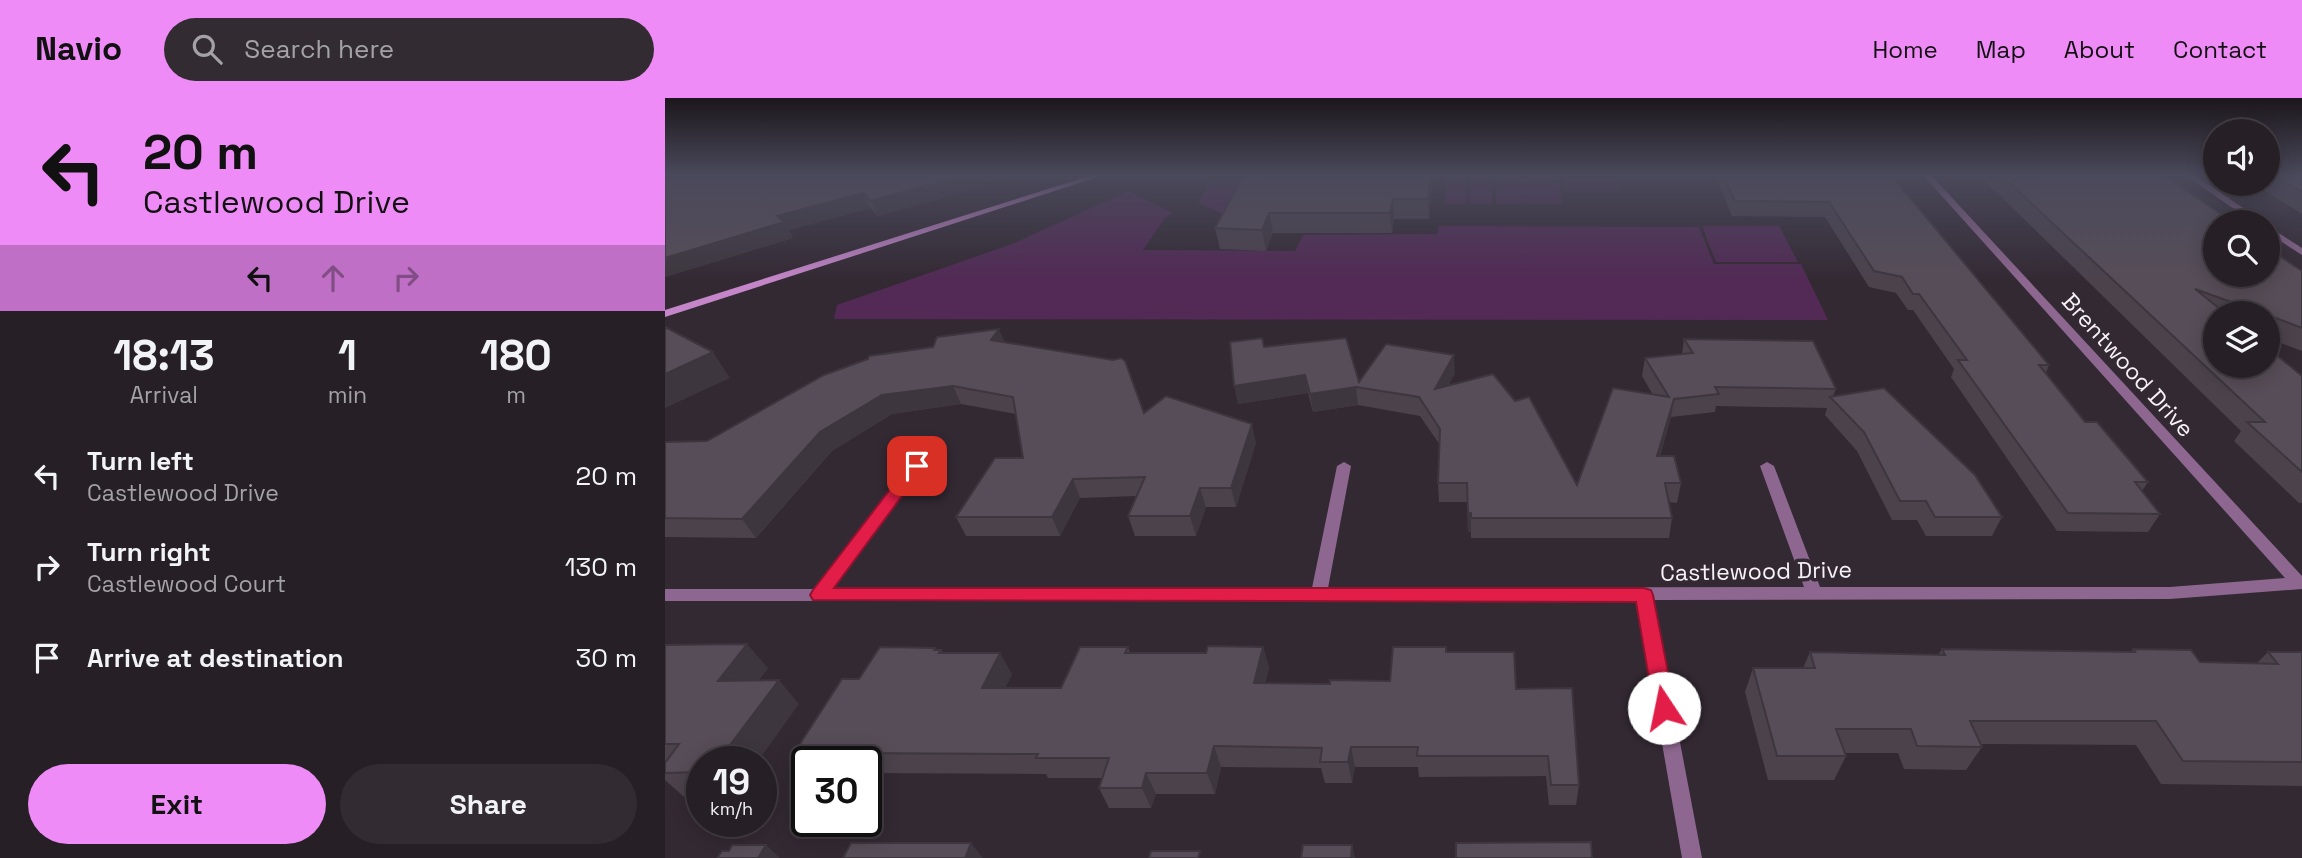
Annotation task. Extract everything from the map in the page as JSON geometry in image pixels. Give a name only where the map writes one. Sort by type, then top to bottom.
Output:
[{"type":"main road","points":[[665,314],[990,210]]},
{"type":"street","name":"Brentwood Drive","points":[[1959,210],[2300,583]]},
{"type":"street","points":[[2280,237],[2302,252]]},
{"type":"street","points":[[819,595],[917,466]]},
{"type":"street","points":[[1319,594],[1344,466]]},
{"type":"street","points":[[1767,466],[1814,593]]},
{"type":"street","name":"Castlewood Drive","points":[[665,595],[2170,593],[2300,583]]},
{"type":"street","points":[[1644,595],[1692,858]]},
{"type":"shaded area","points":[[1085,210],[1168,210],[1173,213],[1165,218],[1143,250],[1295,251],[1303,235],[1437,234],[1439,226],[1699,227],[1714,264],[1801,264],[1828,320],[834,319],[837,305],[1012,244]]},
{"type":"shaded area","points":[[1215,210],[1236,210],[1235,213]]},
{"type":"shaded area","points":[[1702,226],[1779,226],[1798,262],[1716,262]]},
{"type":"building","points":[[665,210],[798,210],[777,216],[784,222],[665,258]]},
{"type":"building","points":[[1225,210],[1391,210],[1390,213],[1269,213],[1262,230],[1215,228]]},
{"type":"building","points":[[1835,210],[1920,210],[2049,365],[2039,365],[2085,422],[2097,422],[2148,482],[2135,482],[2160,514],[2068,513],[1958,360],[1967,360],[1919,294],[1913,294],[1902,277],[1874,271]]},
{"type":"building","points":[[2039,210],[2203,210],[2203,287],[2280,287],[2280,256],[2302,271],[2302,328],[2280,320],[2280,301],[2228,301],[2195,289],[2210,301],[2203,301],[2203,364]]},
{"type":"building","points":[[665,327],[713,352],[665,374]]},
{"type":"building","points":[[999,329],[991,340],[1113,360],[1121,358],[1125,361],[1144,413],[1166,396],[1252,424],[1231,488],[1200,488],[1190,516],[1128,516],[1145,477],[1073,479],[1052,517],[956,517],[995,458],[1023,458],[1013,397],[953,386],[882,395],[820,432],[742,519],[665,518],[665,442],[707,441],[824,375],[868,359],[869,356],[933,347],[937,337]]},
{"type":"building","points":[[1262,338],[1264,347],[1346,338],[1359,382],[1386,344],[1454,355],[1435,389],[1493,374],[1515,401],[1529,397],[1577,485],[1613,388],[1669,397],[1645,358],[1693,353],[1684,339],[1813,341],[1836,389],[1715,387],[1719,394],[1674,399],[1657,456],[1674,456],[1681,483],[1665,483],[1672,518],[1471,518],[1471,513],[1468,513],[1467,483],[1438,483],[1440,429],[1419,397],[1356,387],[1310,394],[1305,375],[1234,386],[1230,342]]},
{"type":"building","points":[[2280,358],[2302,376],[2302,472],[2247,422],[2265,422],[2218,378],[2280,378]]},
{"type":"building","points":[[1884,388],[1975,475],[2002,517],[1935,517],[1926,501],[1900,501],[1864,432],[1830,397]]},
{"type":"building","points":[[747,644],[718,681],[779,680],[729,746],[686,746],[686,772],[665,773],[665,763],[679,744],[665,744],[665,645]]},
{"type":"building","points":[[1208,646],[1263,647],[1254,683],[1330,684],[1330,680],[1390,681],[1393,647],[1446,647],[1446,652],[1514,652],[1516,689],[1572,688],[1579,785],[1551,785],[1548,756],[1417,756],[1418,747],[1351,747],[1348,762],[1320,762],[1322,748],[1214,746],[1207,773],[1146,773],[1142,788],[1099,788],[1109,758],[1036,758],[1038,754],[882,753],[882,746],[799,746],[842,679],[859,679],[880,647],[935,648],[934,650],[941,650],[939,653],[1000,653],[982,688],[1061,688],[1080,647],[1128,647],[1125,653],[1206,653]]},
{"type":"building","points":[[1942,649],[2135,652],[2133,649],[2191,650],[2200,662],[2278,664],[2268,652],[2302,652],[2302,762],[2183,761],[2156,721],[1970,721],[1982,747],[1917,746],[1911,729],[1836,729],[1846,756],[1777,756],[1753,668],[1815,668],[1810,652],[1945,655]]},
{"type":"building","points":[[1591,842],[1592,858],[1456,858],[1456,843]]},
{"type":"building","points":[[851,843],[971,843],[965,858],[843,858]]},
{"type":"building","points":[[732,845],[766,845],[758,858],[717,858],[722,851],[729,851]]},
{"type":"building","points":[[1303,845],[1352,845],[1351,858],[1301,858]]},
{"type":"building","points":[[1151,851],[1200,851],[1198,858],[1149,858]]},
{"type":"route","points":[[917,466],[819,595],[1644,595],[1664,708]]}]
